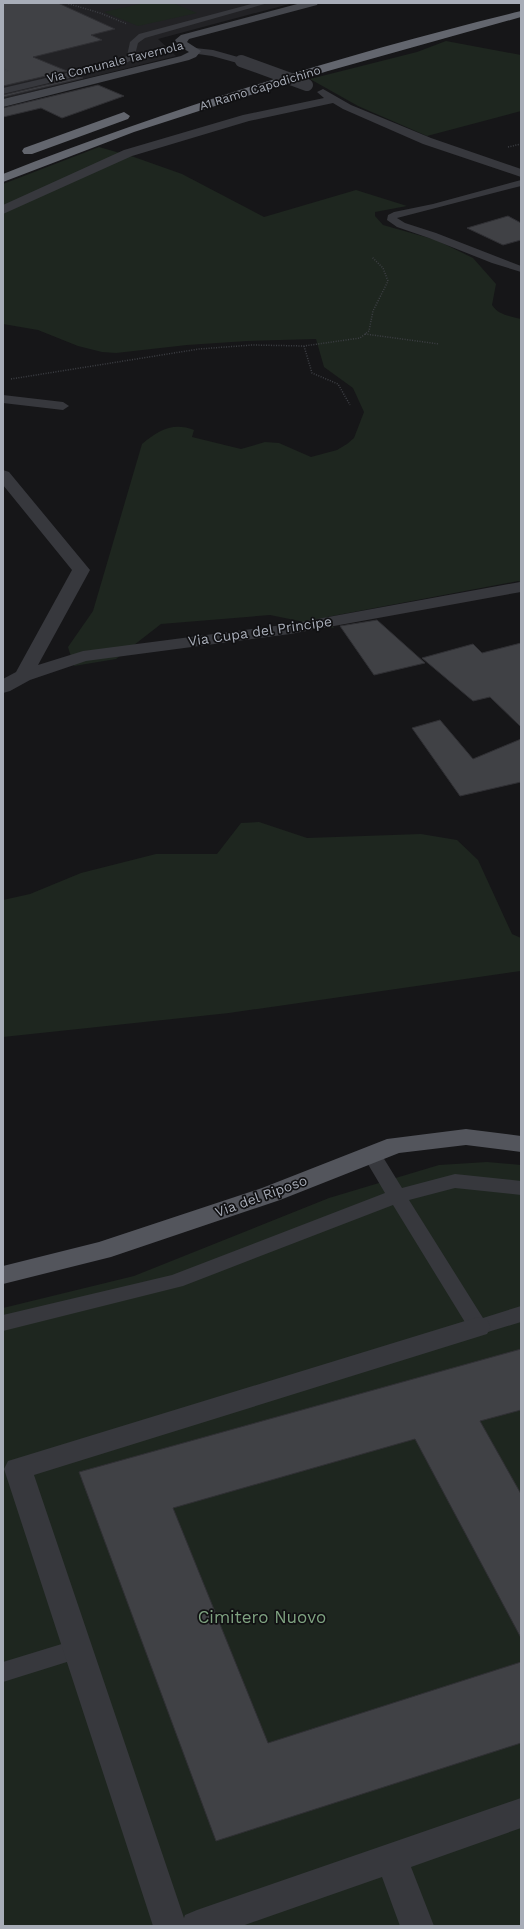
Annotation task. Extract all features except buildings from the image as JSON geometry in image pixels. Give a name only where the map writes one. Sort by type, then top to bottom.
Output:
[{"type":"highway","points":[[387,39],[521,3]]},
{"type":"highway","name":"A1 Ramo Capodichino","points":[[3,178],[114,135],[199,107],[351,60],[521,14]]},
{"type":"highway","name":"A1 Ramo Capodichino","points":[[247,77],[291,65]]},
{"type":"highway","points":[[17,156],[80,131],[137,112]]},
{"type":"main road","name":"Via del Riposo","points":[[3,1275],[110,1248],[271,1194],[396,1144],[466,1137],[521,1144]]},
{"type":"street","name":"Via Comunale Tavernola","points":[[3,103],[192,56],[195,51],[183,44],[180,40],[185,37],[210,29],[313,3]]},
{"type":"street","points":[[195,51],[213,53],[240,61],[307,85],[335,99],[347,107],[427,141],[521,173]]},
{"type":"street","points":[[3,210],[128,153],[164,140],[247,118],[335,99]]},
{"type":"street","points":[[3,476],[81,570],[23,676]]},
{"type":"street","name":"Via Cupa del Principe","points":[[3,686],[23,676],[83,656],[290,629],[520,587]]},
{"type":"street","points":[[170,1926],[18,1469],[478,1327]]},
{"type":"street","points":[[197,1926],[521,1813]]},
{"type":"street","points":[[391,1858],[417,1926]]},
{"type":"lane","points":[[6,90],[125,61],[131,57],[134,42],[149,34],[264,3]]},
{"type":"lane","points":[[225,5],[237,10]]},
{"type":"lane","points":[[521,183],[434,207],[398,214],[392,217],[392,220],[398,224],[435,236],[469,251],[521,269]]},
{"type":"lane","points":[[3,399],[62,406]]},
{"type":"lane","points":[[371,1154],[478,1327],[521,1314]]},
{"type":"lane","points":[[3,1323],[176,1282],[397,1196],[455,1181],[521,1188]]},
{"type":"lane","points":[[3,1672],[78,1649]]},
{"type":"path","points":[[66,3],[100,12],[149,34]]},
{"type":"path","points":[[11,379],[199,349],[252,345],[304,346],[360,338],[369,331],[369,320],[388,281],[383,268],[372,257]]},
{"type":"path","points":[[365,334],[439,344]]},
{"type":"path","points":[[304,346],[312,373],[338,384],[350,405]]},
{"type":"shaded area","points":[[3,3],[293,3],[158,39],[176,56],[3,99]]},
{"type":"green space","points":[[144,3],[173,3],[197,13],[138,26],[104,12]]},
{"type":"green space","points":[[446,41],[521,55],[521,111],[427,136],[358,106],[310,79],[417,52]]},
{"type":"green space","points":[[99,147],[134,157],[182,174],[264,217],[356,190],[407,206],[375,212],[375,216],[383,225],[436,240],[473,258],[496,284],[492,305],[505,315],[521,319],[521,582],[518,581],[327,617],[334,628],[270,615],[161,624],[116,659],[74,666],[68,647],[93,611],[142,444],[160,431],[173,427],[179,427],[194,430],[192,437],[241,449],[265,442],[279,443],[311,457],[337,450],[347,444],[354,438],[364,412],[353,388],[324,367],[316,339],[247,341],[187,345],[116,353],[102,352],[78,346],[38,330],[3,324],[3,184]]},
{"type":"green space","points":[[259,822],[307,838],[421,834],[457,840],[478,860],[512,934],[521,938],[521,971],[229,1013],[3,1037],[3,900],[30,894],[81,873],[156,854],[217,854],[241,823]]},
{"type":"green space","name":"Cimitero Nuovo","points":[[487,1162],[521,1165],[521,1926],[3,1926],[3,1308],[134,1276],[329,1198],[439,1165]]}]
